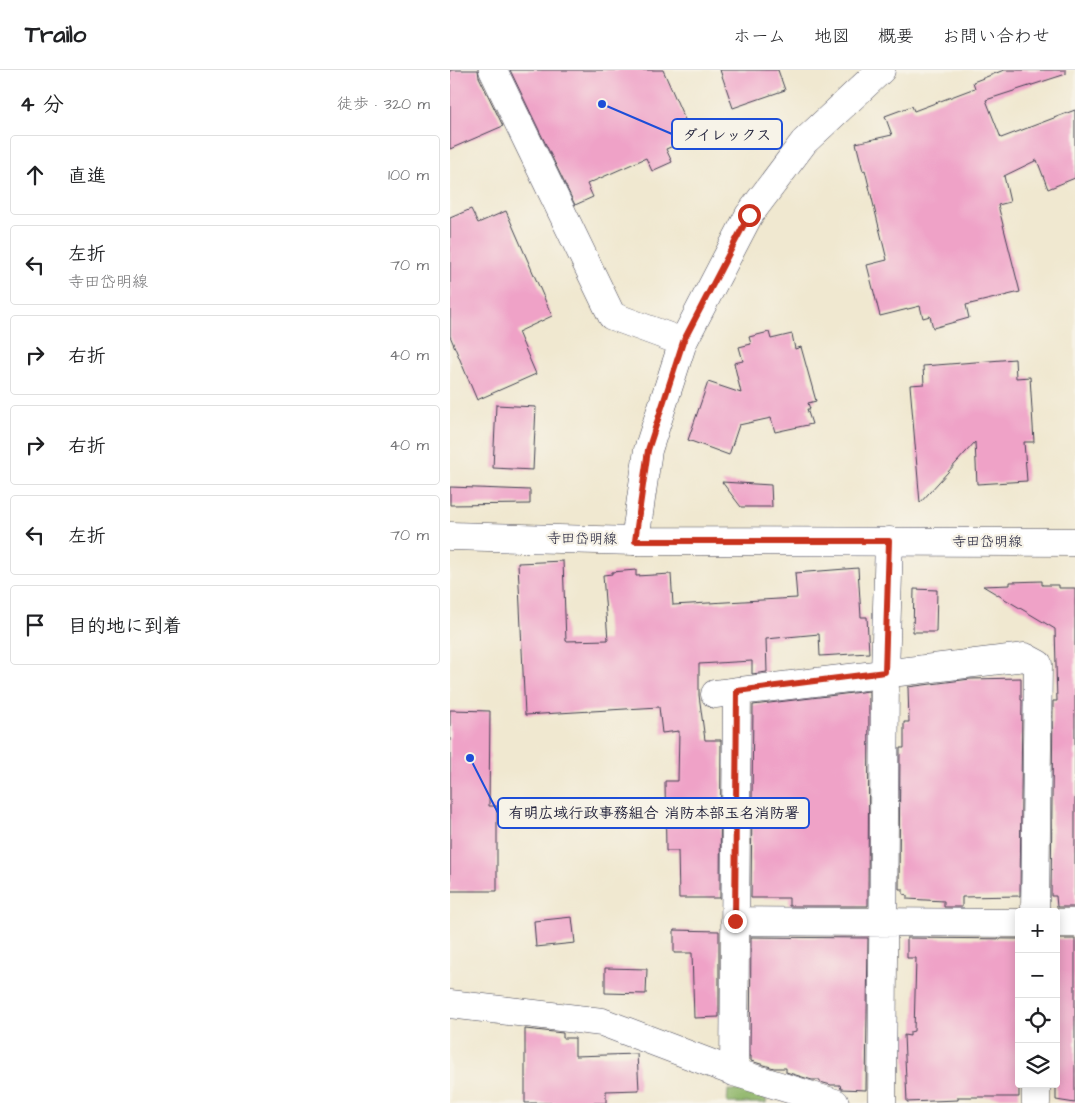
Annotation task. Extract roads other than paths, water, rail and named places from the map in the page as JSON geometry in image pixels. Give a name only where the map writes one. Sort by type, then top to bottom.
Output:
[{"type":"street","points":[[493,70],[612,316],[683,342]]},
{"type":"street","points":[[635,541],[648,450],[683,342],[749,215],[804,142],[881,70]]},
{"type":"street","name":"寺田岱明線","points":[[450,536],[635,541],[1075,542]]},
{"type":"street","points":[[882,1103],[885,672],[889,541]]},
{"type":"street","points":[[734,1072],[735,921],[726,692],[1025,657],[1038,664],[1035,908]]},
{"type":"street","points":[[735,921],[1015,923]]},
{"type":"street","points":[[1060,923],[1075,923]]},
{"type":"street","points":[[450,1004],[602,1022],[734,1072],[835,1103]]},
{"type":"street","points":[[1036,1088],[1036,1103]]},
{"type":"place","name":"ダイレックス","points":[[602,104]]},
{"type":"place","name":"有明広域行政事務組合 消防本部玉名消防署","points":[[470,758]]}]
